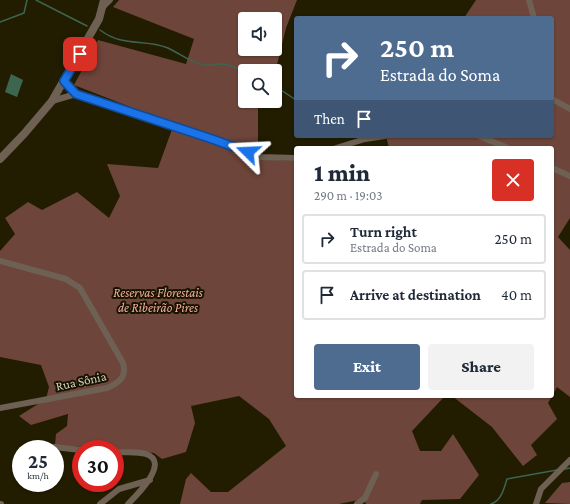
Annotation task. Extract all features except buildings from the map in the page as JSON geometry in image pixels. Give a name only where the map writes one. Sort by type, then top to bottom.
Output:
[{"type":"street","points":[[529,0],[533,16]]},
{"type":"street","points":[[0,159],[52,101],[99,20],[106,2]]},
{"type":"street","points":[[64,81],[76,94],[212,139],[260,157],[294,158]]},
{"type":"street","points":[[52,101],[76,94]]},
{"type":"street","points":[[554,100],[570,109]]},
{"type":"street","points":[[344,146],[377,138]]},
{"type":"street","points":[[484,138],[503,146]]},
{"type":"street","points":[[554,169],[570,176]]},
{"type":"street","name":"Rua Sônia","points":[[0,261],[66,279],[80,288],[123,363],[124,372],[123,378],[117,384],[107,388],[0,408]]},
{"type":"street","points":[[124,453],[147,454],[152,459],[154,464],[154,470],[150,480],[128,504]]},
{"type":"street","points":[[536,504],[541,489],[570,460]]},
{"type":"street","points":[[357,504],[365,498],[376,474]]},
{"type":"street","points":[[100,504],[119,489],[150,480]]},
{"type":"green space","name":"Reservas Florestais de Ribeirão Pires","points":[[119,0],[297,0],[286,28],[282,44],[282,12],[238,12],[238,56],[279,56],[277,64],[238,64],[238,108],[258,108],[258,159],[294,161],[294,398],[443,398],[412,431],[420,451],[441,451],[453,434],[479,475],[460,499],[422,500],[420,504],[366,504],[364,499],[339,504],[180,504],[186,479],[191,473],[211,492],[228,492],[286,446],[269,419],[239,396],[191,406],[195,423],[186,452],[162,459],[154,453],[124,450],[124,440],[72,440],[72,446],[64,446],[64,440],[55,440],[56,434],[67,426],[68,414],[31,425],[19,416],[46,399],[49,387],[41,365],[0,357],[0,251],[15,234],[5,218],[28,202],[42,210],[77,192],[109,218],[120,196],[107,164],[158,168],[174,124],[74,85],[98,40],[186,64],[194,39],[113,7]]},
{"type":"green space","points":[[476,0],[570,0],[570,218],[558,237],[570,250],[570,397],[557,387],[554,392],[554,146],[388,146],[386,138],[554,138],[554,16],[465,16]]},
{"type":"green space","points":[[455,398],[551,398],[548,403],[557,419],[531,445],[537,455],[523,466],[492,427]]},
{"type":"green space","points":[[570,482],[570,504],[545,503],[562,483]]},
{"type":"shaded area","points":[[11,74],[23,80],[17,97],[5,92]]},
{"type":"waterway","points":[[0,22],[24,13],[27,0]]},
{"type":"waterway","points":[[36,0],[87,26]]},
{"type":"waterway","points":[[100,30],[117,39],[159,45],[168,48],[200,64],[220,64],[238,69]]},
{"type":"waterway","points":[[282,91],[294,99]]},
{"type":"waterway","points":[[565,469],[570,468]]},
{"type":"waterway","points":[[491,504],[500,497],[507,479],[557,470]]},
{"type":"route","points":[[80,54],[64,81],[76,94],[248,152]]}]
